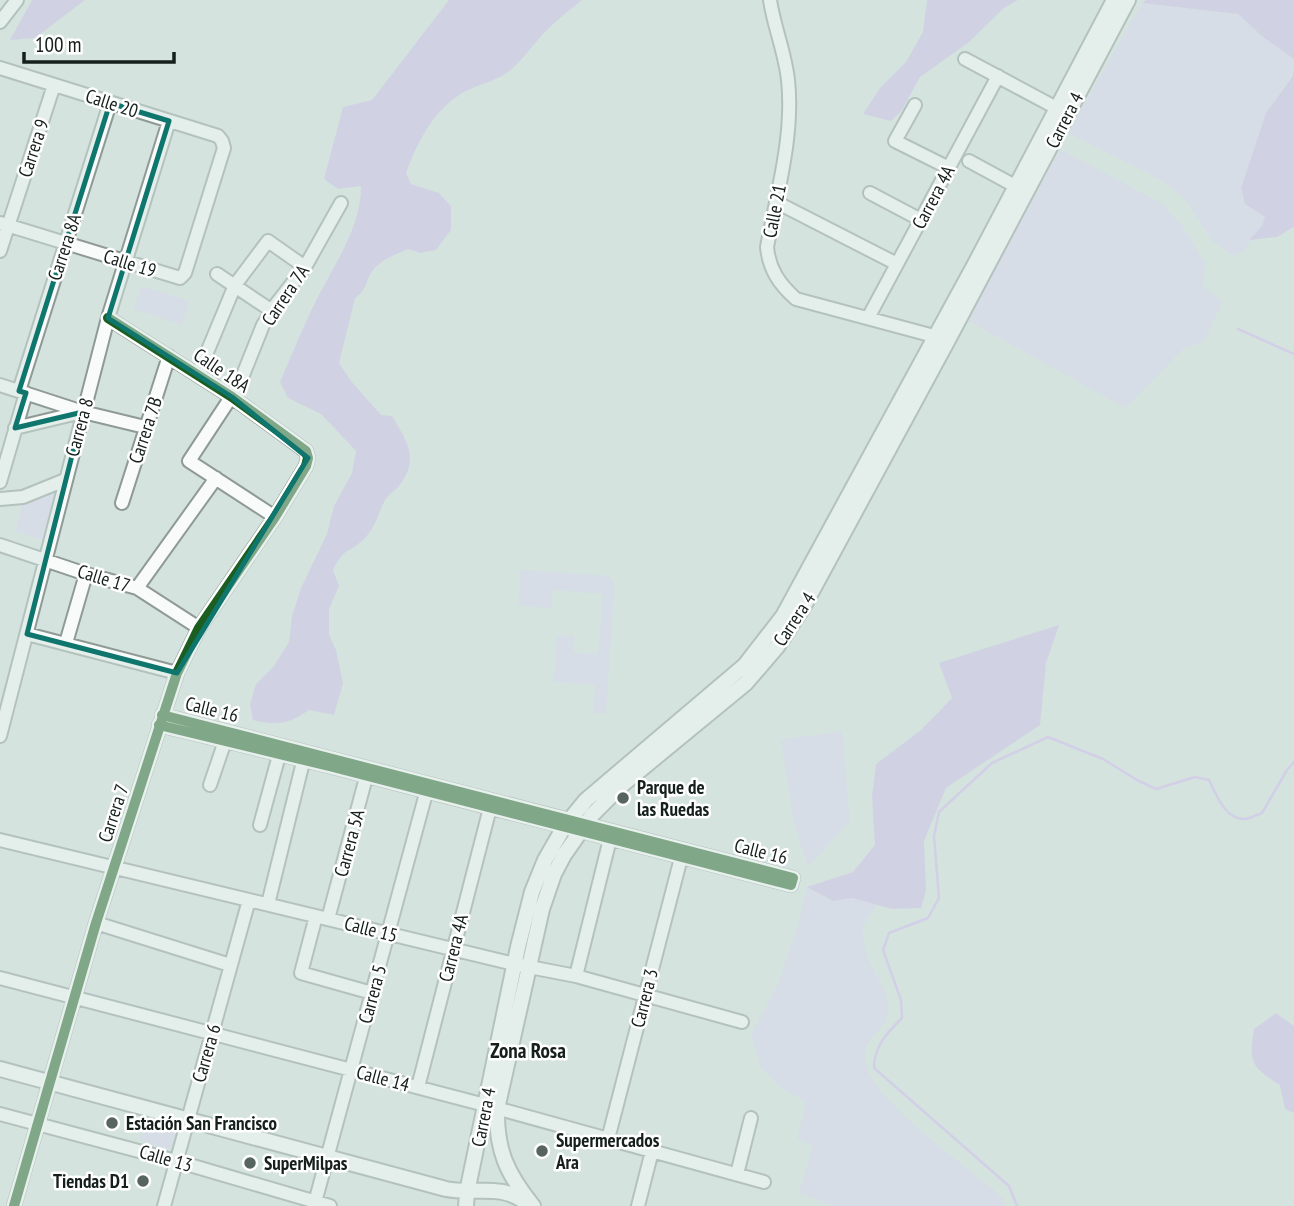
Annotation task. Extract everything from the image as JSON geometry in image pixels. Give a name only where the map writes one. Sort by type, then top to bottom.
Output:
[{"type":"main road","name":"Carrera 4","points":[[941,338],[1062,111],[1114,0]]},
{"type":"main road","name":"Carrera 4","points":[[532,1206],[517,1186],[503,1158],[491,1107],[514,964],[538,875],[574,826],[600,806],[624,776],[734,694],[762,666],[777,646],[832,558],[1015,186],[1128,0]]},
{"type":"main road","name":"Carrera 4","points":[[467,1199],[530,967],[547,892],[574,826]]},
{"type":"main road","points":[[0,1069],[450,1190],[467,1199],[502,1190],[511,1192],[532,1206]]},
{"type":"street","points":[[0,22],[17,0]]},
{"type":"street","name":"Calle 21","points":[[771,0],[789,92],[788,130],[767,247],[769,262],[780,284],[796,299],[941,338]]},
{"type":"street","points":[[965,59],[1062,111]]},
{"type":"street","name":"Calle 20","points":[[0,68],[218,136],[224,148],[185,273],[180,278]]},
{"type":"street","name":"Carrera 4A","points":[[868,318],[998,76]]},
{"type":"street","name":"Carrera 9","points":[[0,251],[4,224],[54,85]]},
{"type":"street","name":"Carrera 8A","points":[[0,482],[22,392],[65,243],[110,103]]},
{"type":"street","points":[[915,105],[895,141],[949,168]]},
{"type":"street","name":"Carrera 8","points":[[0,736],[5,692],[27,634],[108,318],[169,121]]},
{"type":"street","points":[[968,161],[1015,186]]},
{"type":"street","points":[[870,193],[921,220]]},
{"type":"street","points":[[776,202],[897,264]]},
{"type":"street","name":"Carrera 7A","points":[[216,478],[189,461],[239,385],[263,325],[305,267],[341,203]]},
{"type":"street","name":"Calle 19","points":[[4,224],[180,278]]},
{"type":"street","points":[[198,374],[234,285],[268,241],[305,267]]},
{"type":"street","points":[[216,274],[272,311]]},
{"type":"street","name":"Calle 18A","points":[[108,318],[232,397],[306,451],[308,458]]},
{"type":"street","name":"Carrera 7B","points":[[121,503],[169,356]]},
{"type":"street","points":[[0,386],[83,412],[145,427]]},
{"type":"street","points":[[15,428],[83,412]]},
{"type":"street","name":"Carrera 7","points":[[14,1206],[96,923],[177,673],[199,628],[275,517],[306,466],[308,458]]},
{"type":"street","points":[[137,588],[216,478],[275,517]]},
{"type":"street","points":[[0,499],[23,497],[65,480]]},
{"type":"street","name":"Calle 17","points":[[0,545],[137,588],[199,628]]},
{"type":"street","points":[[66,643],[86,574]]},
{"type":"street","points":[[27,634],[177,673]]},
{"type":"street","name":"Calle 16","points":[[161,720],[225,741],[281,749]]},
{"type":"street","name":"Calle 16","points":[[161,720],[368,771],[428,787],[574,826],[610,839],[681,858],[791,885],[793,878],[574,826],[490,808],[428,787]]},
{"type":"street","points":[[211,785],[225,741]]},
{"type":"street","points":[[260,825],[281,749]]},
{"type":"street","points":[[268,904],[305,755]]},
{"type":"street","name":"Carrera 5A","points":[[368,771],[322,917],[301,973],[372,993]]},
{"type":"street","name":"Carrera 5","points":[[315,1203],[428,787]]},
{"type":"street","name":"Carrera 4A","points":[[418,1087],[490,808]]},
{"type":"street","points":[[576,976],[610,839]]},
{"type":"street","name":"Calle 15","points":[[0,840],[514,964],[576,976],[742,1022]]},
{"type":"street","name":"Carrera 3","points":[[608,1139],[681,858]]},
{"type":"street","name":"Carrera 6","points":[[164,1206],[249,900]]},
{"type":"street","points":[[96,923],[230,965]]},
{"type":"street","name":"Calle 14","points":[[0,978],[418,1087],[764,1182]]},
{"type":"street","name":"Calle 13","points":[[0,1114],[37,1122],[330,1206]]},
{"type":"street","points":[[737,1174],[751,1118]]},
{"type":"street","points":[[638,1206],[652,1151]]},
{"type":"highlighted area","points":[[110,103],[169,121],[108,318],[232,397],[308,458],[177,673],[27,634],[83,412],[15,428],[26,393],[19,391]]},
{"type":"shaded area","points":[[32,0],[85,0],[35,38],[10,40]]},
{"type":"shaded area","points":[[449,0],[582,0],[549,28],[509,71],[450,101],[432,122],[417,147],[406,173],[411,184],[439,193],[451,206],[451,230],[436,250],[420,253],[408,249],[385,260],[373,270],[362,291],[355,298],[339,363],[381,415],[392,416],[409,450],[409,467],[399,486],[385,500],[370,532],[358,545],[343,554],[333,570],[339,586],[329,609],[329,635],[336,650],[343,683],[334,715],[309,710],[282,722],[253,720],[250,704],[256,684],[274,666],[289,642],[292,616],[301,588],[327,534],[334,506],[352,473],[356,451],[321,414],[288,398],[280,382],[357,216],[361,186],[338,189],[324,179],[343,107],[372,100]]},
{"type":"shaded area","points":[[927,0],[1018,0],[1004,8],[969,42],[920,77],[902,110],[891,121],[863,114],[880,88],[906,62],[923,32]]},
{"type":"shaded area","points":[[1146,0],[1294,0],[1294,59],[1263,37],[1238,14],[1142,3]]},
{"type":"shaded area","points":[[1142,3],[1238,14],[1263,37],[1294,59],[1291,76],[1265,117],[1245,204],[1265,217],[1245,251],[1233,256],[1211,240],[1186,200],[1161,180],[1068,133]]},
{"type":"shaded area","points":[[1294,68],[1294,227],[1277,237],[1249,240],[1262,226],[1265,217],[1245,204],[1241,188],[1266,113],[1292,77]]},
{"type":"shaded area","points":[[1060,149],[1163,204],[1184,228],[1205,264],[1202,286],[1223,301],[1204,342],[1183,349],[1125,408],[967,320]]},
{"type":"shaded area","points":[[141,286],[189,301],[182,325],[134,309]]},
{"type":"shaded area","points":[[57,489],[42,540],[15,531],[24,501]]},
{"type":"shaded area","points":[[520,570],[608,576],[613,580],[606,714],[593,713],[595,685],[554,682],[557,635],[574,636],[573,653],[598,654],[603,594],[553,590],[551,608],[519,606]]},
{"type":"shaded area","points":[[1059,625],[1046,663],[1040,725],[946,788],[924,841],[926,891],[921,908],[892,909],[852,898],[833,901],[807,887],[853,872],[875,845],[872,797],[876,764],[921,730],[952,698],[939,663]]},
{"type":"shaded area","points":[[842,731],[850,822],[808,867],[794,824],[781,740]]},
{"type":"shaded area","points":[[807,887],[833,901],[852,898],[877,904],[862,928],[867,955],[886,996],[888,1011],[883,1024],[866,1047],[865,1060],[871,1077],[884,1095],[924,1134],[1003,1198],[1003,1206],[833,1206],[799,1193],[813,1146],[797,1139],[806,1102],[781,1088],[761,1068],[751,1034],[777,986],[799,922]]},
{"type":"shaded area","points":[[1276,1013],[1294,1026],[1294,1113],[1285,1109],[1280,1085],[1258,1069],[1252,1057],[1254,1029]]},
{"type":"shaded area","points":[[145,1121],[176,1127],[171,1150],[140,1140]]},
{"type":"waterway","points":[[1238,329],[1294,354]]},
{"type":"waterway","points":[[1017,1206],[1009,1186],[874,1068],[879,1046],[902,1018],[901,1000],[883,950],[889,933],[928,918],[939,898],[934,836],[939,812],[992,763],[1048,737],[1103,759],[1156,789],[1195,777],[1209,780],[1223,806],[1239,819],[1262,813],[1294,762]]},
{"type":"cycle path","points":[[14,1206],[96,923],[177,673],[199,628],[275,517],[306,466],[308,458],[306,451],[232,397],[108,318]]},
{"type":"cycle path","points":[[159,725],[791,885],[793,878],[162,715]]},
{"type":"place","name":"Parque de las Ruedas","points":[[623,798]]},
{"type":"place","name":"Estación San Francisco","points":[[112,1123]]},
{"type":"place","name":"Supermercados Ara","points":[[542,1151]]},
{"type":"place","name":"SuperMilpas","points":[[250,1163]]},
{"type":"place","name":"Tiendas D1","points":[[143,1181]]},
{"type":"district","name":"Zona Rosa","points":[[528,1050]]}]
